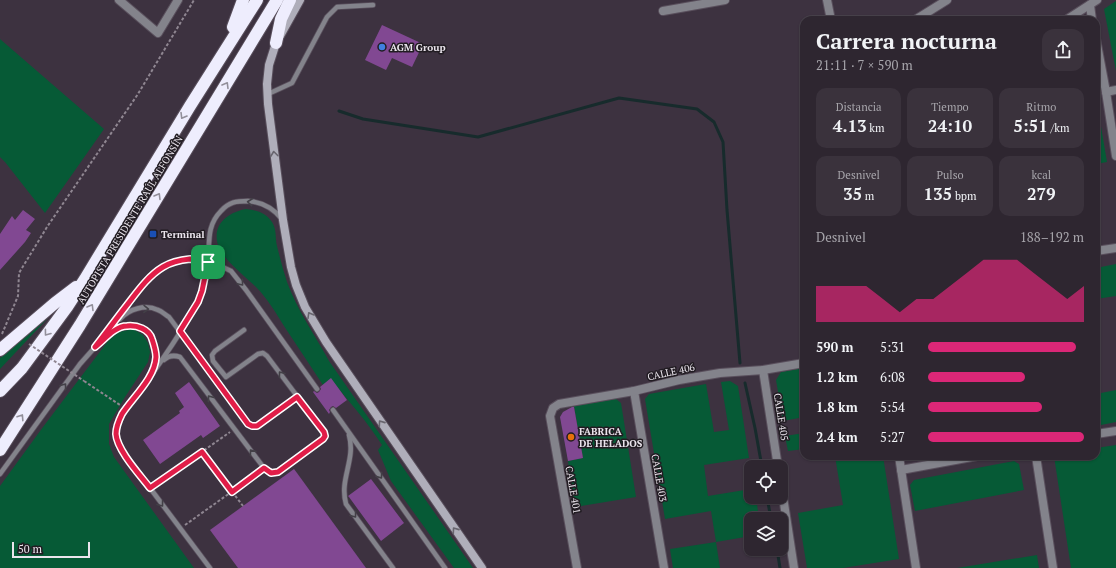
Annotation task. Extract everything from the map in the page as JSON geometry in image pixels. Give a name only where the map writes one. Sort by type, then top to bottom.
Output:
[{"type":"highway","points":[[224,53],[244,0]]},
{"type":"highway","name":"AUTOPISTA PRESIDENTE RAÚL ALFONSÍN","points":[[0,391],[26,363],[67,307],[100,256],[190,106],[256,0]]},
{"type":"highway","name":"AUTOPISTA PRESIDENTE RAÚL ALFONSÍN","points":[[0,450],[84,320],[277,0]]},
{"type":"highway","points":[[276,43],[281,19],[290,0]]},
{"type":"highway","points":[[0,350],[55,303],[83,282]]},
{"type":"street","points":[[119,0],[158,33],[178,0]]},
{"type":"street","points":[[300,0],[276,43],[269,65],[268,94],[270,127],[283,220],[291,267],[296,285],[305,307],[326,342],[480,566]]},
{"type":"street","points":[[663,11],[725,0]]},
{"type":"street","points":[[827,0],[829,16]]},
{"type":"street","points":[[922,16],[947,0]]},
{"type":"street","points":[[1072,16],[1093,2]]},
{"type":"street","points":[[1092,16],[1093,2]]},
{"type":"street","points":[[1100,60],[1116,156]]},
{"type":"street","points":[[1106,92],[1116,90]]},
{"type":"street","points":[[1100,251],[1116,248]]},
{"type":"street","name":"CALLE 406","points":[[550,416],[553,408],[558,404],[634,391],[679,380],[720,373],[763,370],[800,364]]},
{"type":"street","name":"CALLE 405","points":[[763,370],[777,460]]},
{"type":"street","name":"CALLE 403","points":[[634,391],[664,568]]},
{"type":"street","name":"CALLE 401","points":[[550,416],[577,568]]},
{"type":"street","points":[[1100,433],[1116,431]]},
{"type":"street","points":[[900,460],[916,568]]},
{"type":"street","points":[[901,470],[955,460]]},
{"type":"street","points":[[1037,460],[1053,568]]},
{"type":"street","points":[[784,504],[794,568]]},
{"type":"lane","points":[[268,94],[292,83],[327,17],[337,8],[373,5]]},
{"type":"lane","points":[[210,568],[123,452],[117,441],[116,427],[128,405],[157,366],[198,302],[202,291],[208,262],[209,236],[212,223],[216,215],[226,206],[236,201],[252,202],[265,205],[275,211],[283,220]]},
{"type":"lane","points":[[95,347],[140,288],[162,267],[180,260],[190,259],[208,262],[231,271],[239,280],[317,389]]},
{"type":"lane","points":[[0,474],[80,364],[127,312],[143,307],[158,310],[169,317],[248,424],[257,426],[297,397]]},
{"type":"lane","points":[[95,347],[108,335],[123,326],[133,325],[144,328],[151,335],[155,346],[155,363],[149,377]]},
{"type":"lane","points":[[157,366],[167,356],[175,355],[180,357],[264,468],[271,473],[278,472],[325,436],[324,432],[267,356],[263,353],[258,354],[226,377],[214,361],[212,355],[215,351],[244,330]]},
{"type":"lane","points":[[333,410],[445,568]]},
{"type":"lane","points":[[348,431],[352,452],[344,484],[346,504],[393,568]]},
{"type":"path","points":[[0,338],[18,296],[19,273],[46,227],[138,94],[194,0]]},
{"type":"path","points":[[29,344],[117,402]]},
{"type":"path","points":[[150,488],[234,429]]},
{"type":"path","points":[[202,452],[242,506]]},
{"type":"path","points":[[180,528],[264,468]]},
{"type":"green space","points":[[1116,1],[1116,71],[1104,9]]},
{"type":"green space","points":[[0,39],[104,129],[45,213],[0,157]]},
{"type":"green space","points":[[1100,121],[1107,162],[1100,163]]},
{"type":"green space","points":[[246,209],[261,212],[272,222],[275,228],[277,246],[291,292],[329,361],[473,568],[454,568],[391,481],[378,450],[382,445],[370,428],[331,379],[323,385],[264,296],[227,260],[222,253],[217,241],[218,228],[224,219],[229,215]]},
{"type":"green space","points":[[1116,264],[1116,296],[1100,298],[1100,267]]},
{"type":"green space","points":[[48,318],[0,369],[0,358]]},
{"type":"green space","points":[[133,329],[143,335],[148,343],[150,352],[148,362],[109,424],[109,444],[114,457],[194,568],[0,568],[0,486],[108,341],[119,332]]},
{"type":"green space","points":[[800,369],[800,418],[783,421],[776,380],[781,372]]},
{"type":"green space","points":[[730,381],[738,386],[749,458],[704,465],[708,496],[744,490],[744,504],[757,504],[758,512],[744,512],[744,537],[716,542],[711,511],[665,519],[645,399],[649,394],[706,384],[714,432],[729,430],[721,382]]},
{"type":"green space","points":[[1116,390],[1116,422],[1100,425],[1100,393]]},
{"type":"green space","points":[[616,399],[621,403],[636,497],[575,507],[568,461],[583,458],[574,406]]},
{"type":"green space","points":[[800,434],[800,450],[788,451],[785,436]]},
{"type":"green space","points":[[1116,445],[1116,568],[1071,568],[1055,460],[1100,460],[1100,447]]},
{"type":"green space","points":[[836,460],[884,460],[899,559],[843,568],[807,568],[798,513],[843,505]]},
{"type":"green space","points":[[1014,461],[1019,464],[1024,490],[915,511],[910,485],[914,480]]},
{"type":"green space","points":[[716,542],[720,568],[673,568],[670,549]]},
{"type":"green space","points":[[1037,555],[1039,568],[957,568]]},
{"type":"building","points":[[382,25],[423,44],[412,67],[392,58],[386,70],[365,60]]},
{"type":"building","points":[[23,210],[35,219],[26,230],[31,233],[0,270],[0,234],[12,216],[15,220]]},
{"type":"building","points":[[331,378],[347,400],[336,408],[333,406],[331,407],[329,414],[313,392],[319,392],[321,389],[320,387]]},
{"type":"building","points":[[189,382],[220,426],[203,438],[201,435],[160,464],[143,440],[180,413],[179,411],[184,407],[175,393]]},
{"type":"building","name":"FABRICA DE HELADOS","points":[[574,407],[583,458],[568,461],[560,417],[563,412]]},
{"type":"building","points":[[294,469],[366,568],[238,568],[210,530]]},
{"type":"building","points":[[371,479],[404,523],[381,541],[348,496]]},
{"type":"waterway","points":[[339,111],[363,119],[478,137],[619,98],[697,109],[714,122],[723,142],[727,210],[740,363]]},
{"type":"waterway","points":[[745,383],[761,460]]},
{"type":"waterway","points":[[768,504],[770,512]]},
{"type":"waterway","points":[[778,556],[780,568]]},
{"type":"place","name":"AGM Group","points":[[382,47]]},
{"type":"place","name":"Terminal","points":[[153,234]]},
{"type":"place","name":"FABRICA DE HELADOS","points":[[571,437]]},
{"type":"route","points":[[190,259],[208,262],[202,291],[198,302],[192,314],[180,331],[248,424],[257,426],[297,397],[324,432],[325,436],[278,472],[271,473],[264,468],[232,492],[202,452],[150,488],[123,452],[117,441],[116,427],[120,417],[149,377],[155,363],[155,346],[151,335],[144,328],[133,325],[123,326],[108,335],[95,347],[140,288],[162,267],[180,260],[190,259]]}]
